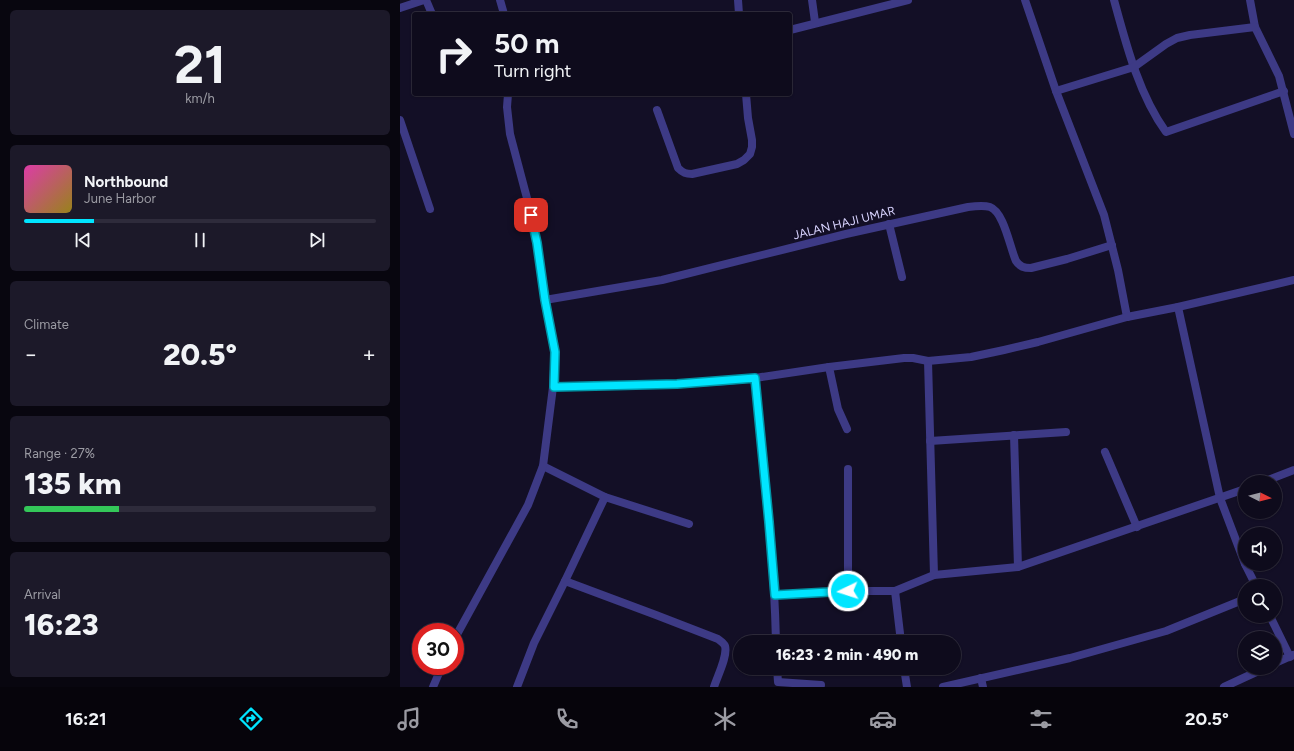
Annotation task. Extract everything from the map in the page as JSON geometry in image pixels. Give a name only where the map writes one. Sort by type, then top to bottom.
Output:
[{"type":"street","points":[[400,8],[425,0],[431,12]]},
{"type":"street","points":[[500,0],[503,12]]},
{"type":"street","points":[[738,0],[740,12]]},
{"type":"street","points":[[812,0],[815,22]]},
{"type":"street","points":[[792,29],[815,22],[908,0]]},
{"type":"street","points":[[1025,0],[1056,91],[1104,215],[1112,245],[1127,317]]},
{"type":"street","points":[[1114,0],[1134,67],[1151,108],[1158,122],[1166,132],[1284,91]]},
{"type":"street","points":[[1250,0],[1255,27],[1279,76],[1284,91],[1294,134]]},
{"type":"street","points":[[1056,91],[1134,67],[1166,44],[1190,34],[1255,27]]},
{"type":"street","points":[[463,623],[528,505],[543,466],[554,387],[555,352],[545,300],[537,243],[509,127],[507,107],[508,96]]},
{"type":"street","points":[[657,110],[678,168],[682,172],[692,174],[737,164],[750,154],[752,140],[746,96]]},
{"type":"street","points":[[400,120],[430,208]]},
{"type":"street","name":"JALAN HAJI UMAR","points":[[545,300],[662,280],[889,224],[968,207],[981,206],[991,208],[998,213],[1003,222],[1016,261],[1019,266],[1025,268],[1031,268],[1067,259],[1112,245]]},
{"type":"street","points":[[889,224],[902,277]]},
{"type":"street","points":[[554,387],[677,384],[755,378],[904,358],[928,361],[971,357],[1038,342],[1127,317],[1178,307],[1294,280]]},
{"type":"street","points":[[1178,307],[1220,498],[1238,546]]},
{"type":"street","points":[[928,361],[934,575]]},
{"type":"street","points":[[829,367],[838,409],[847,429]]},
{"type":"street","points":[[755,378],[775,595],[776,635]]},
{"type":"street","points":[[930,441],[1066,432]]},
{"type":"street","points":[[1014,435],[1018,567]]},
{"type":"street","points":[[1105,452],[1137,527]]},
{"type":"street","points":[[543,466],[605,497],[689,524]]},
{"type":"street","points":[[848,469],[848,591]]},
{"type":"street","points":[[1281,475],[1294,470]]},
{"type":"street","points":[[775,595],[848,591],[895,591],[934,575],[1018,567],[1238,492]]},
{"type":"street","points":[[517,687],[534,643],[605,497]]},
{"type":"street","points":[[565,581],[656,615],[722,642],[725,646],[724,658],[714,687]]},
{"type":"street","points":[[895,591],[900,635]]},
{"type":"street","points":[[943,687],[1070,658],[1166,631],[1238,602]]},
{"type":"street","points":[[1274,623],[1292,656],[1282,660]]},
{"type":"street","points":[[433,687],[438,675]]},
{"type":"street","points":[[778,675],[778,682],[821,685]]},
{"type":"street","points":[[905,675],[907,687]]},
{"type":"street","points":[[1224,687],[1250,675]]},
{"type":"street","points":[[981,678],[983,687]]},
{"type":"route","points":[[531,215],[555,352],[554,387],[677,384],[755,378],[775,595],[848,591]]}]
